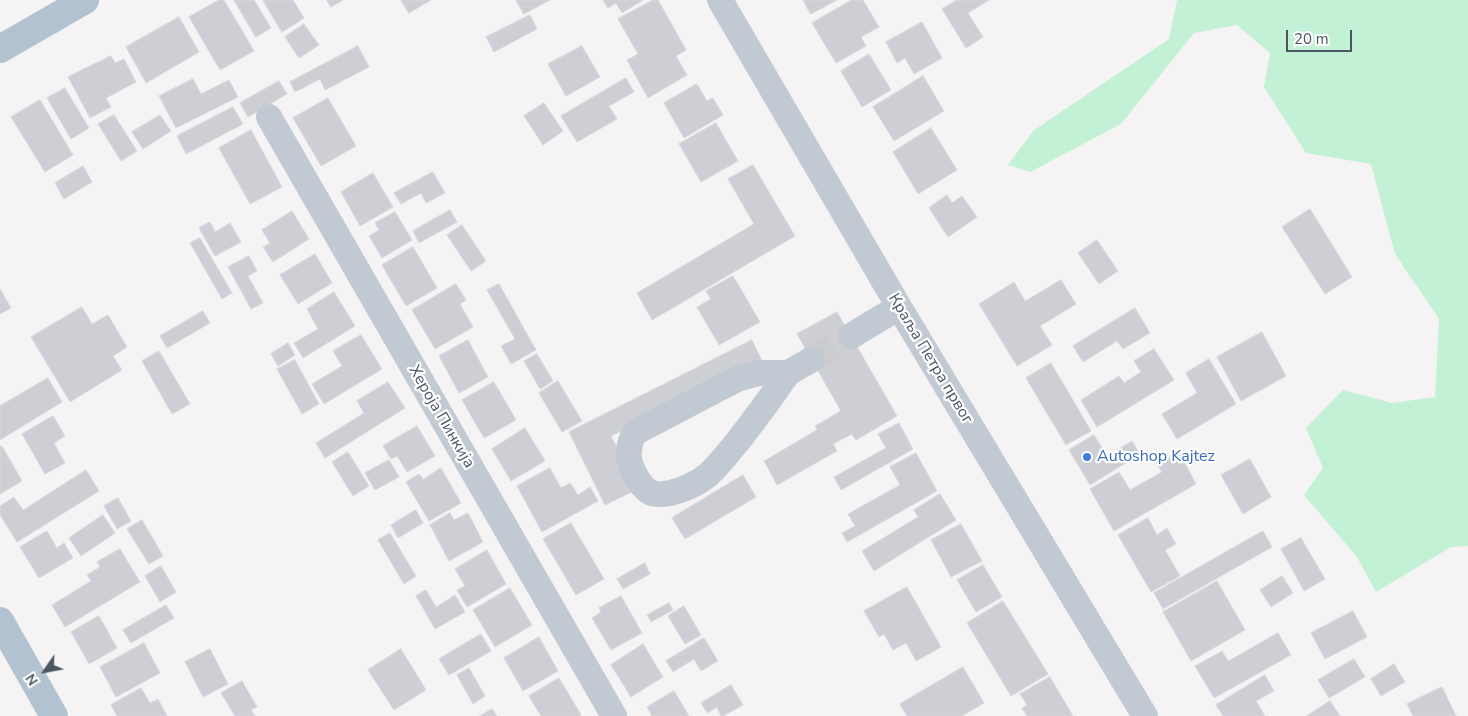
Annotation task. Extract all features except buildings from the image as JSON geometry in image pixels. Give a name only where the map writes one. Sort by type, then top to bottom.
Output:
[{"type":"main road","points":[[0,49],[85,0]]},
{"type":"main road","points":[[0,621],[54,716]]},
{"type":"street","name":"Краља Петра првог","points":[[720,0],[899,307],[1145,716]]},
{"type":"street","name":"Хероја Пинкија","points":[[269,117],[614,716]]},
{"type":"street","points":[[851,336],[899,307]]},
{"type":"street","points":[[788,372],[760,413],[727,455],[707,476],[682,491],[656,495],[645,490],[634,473],[629,460],[628,446],[634,433],[737,379],[759,373],[788,372],[811,360]]},
{"type":"green space","points":[[1177,0],[1468,0],[1468,546],[1451,547],[1376,592],[1357,557],[1304,495],[1323,468],[1306,428],[1343,390],[1392,403],[1435,397],[1439,319],[1395,254],[1371,164],[1306,153],[1264,87],[1270,53],[1237,25],[1194,33],[1121,124],[1030,172],[1008,165],[1033,131],[1169,39]]},
{"type":"tunnel","points":[[811,360],[851,336]]},
{"type":"place","name":"Autoshop Kajtez","points":[[1087,457]]}]
